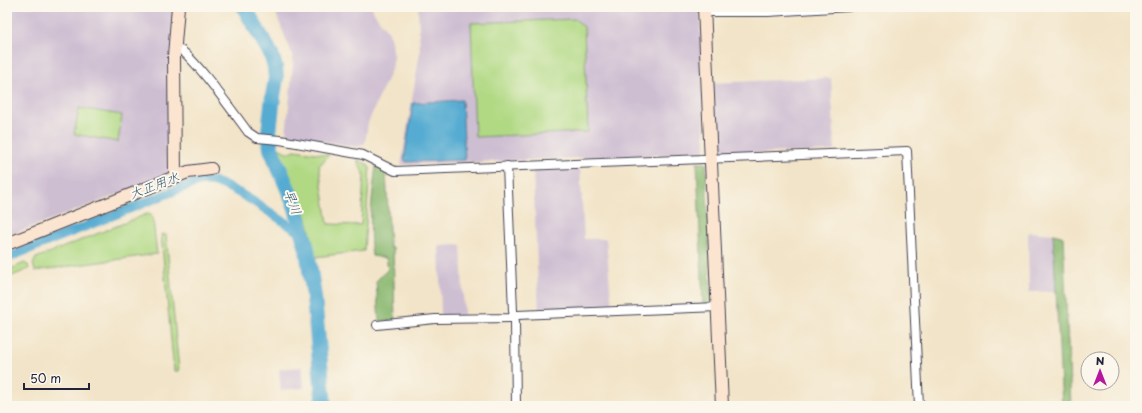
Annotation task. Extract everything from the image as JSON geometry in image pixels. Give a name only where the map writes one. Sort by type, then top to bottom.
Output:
[{"type":"street","points":[[175,177],[174,46],[178,7]]},
{"type":"street","points":[[722,406],[704,10],[768,12],[849,7]]},
{"type":"street","points":[[174,46],[178,47],[191,59],[248,132],[257,138],[280,140],[363,155],[395,171],[907,150],[919,406]]},
{"type":"street","points":[[507,166],[514,316],[516,406]]},
{"type":"street","points":[[7,244],[188,172],[211,169]]},
{"type":"street","points":[[377,325],[435,319],[510,318],[517,315],[718,307]]},
{"type":"shaded area","points":[[7,7],[174,7],[170,175],[7,236]]},
{"type":"shaded area","points":[[277,7],[372,7],[374,13],[389,33],[393,50],[393,65],[368,123],[365,143],[357,147],[286,135],[293,65],[292,54],[276,14]]},
{"type":"shaded area","points":[[418,7],[700,7],[705,153],[401,165],[420,52]]},
{"type":"shaded area","points":[[831,78],[835,151],[716,154],[712,83]]},
{"type":"shaded area","points":[[580,168],[584,239],[606,239],[612,309],[539,312],[533,170]]},
{"type":"shaded area","points":[[1028,232],[1053,234],[1056,291],[1029,292]]},
{"type":"shaded area","points":[[461,245],[464,316],[441,316],[439,246]]},
{"type":"shaded area","points":[[302,367],[304,388],[281,390],[279,369]]},
{"type":"green space","points":[[575,19],[584,27],[588,132],[475,137],[471,23]]},
{"type":"green space","points":[[79,108],[122,115],[118,142],[74,134]]},
{"type":"green space","points":[[277,147],[288,153],[295,150],[329,155],[319,166],[328,224],[361,225],[364,175],[357,160],[367,164],[370,168],[364,251],[315,257],[310,230],[302,205],[285,169]]},
{"type":"green space","points":[[697,163],[706,163],[711,305],[703,305]]},
{"type":"green space","points":[[376,166],[386,172],[390,248],[393,248],[395,320],[379,321],[376,281],[388,269],[386,258],[372,256],[370,222]]},
{"type":"green space","points":[[147,214],[151,215],[153,220],[157,254],[35,271],[33,264],[36,258]]},
{"type":"green space","points":[[161,234],[166,235],[179,371],[174,371]]},
{"type":"green space","points":[[1053,234],[1063,237],[1071,406],[1062,406]]},
{"type":"green space","points":[[24,263],[28,265],[29,269],[7,278],[7,271]]},
{"type":"water","points":[[462,100],[465,160],[406,162],[406,160],[404,160],[413,103]]},
{"type":"waterway","name":"早川","points":[[244,7],[271,54],[275,67],[276,78],[269,132],[271,149],[296,208],[307,249],[314,297],[324,406]]},
{"type":"waterway","name":"大正用水","points":[[7,258],[189,185],[204,181],[217,183],[242,195],[303,235]]}]
